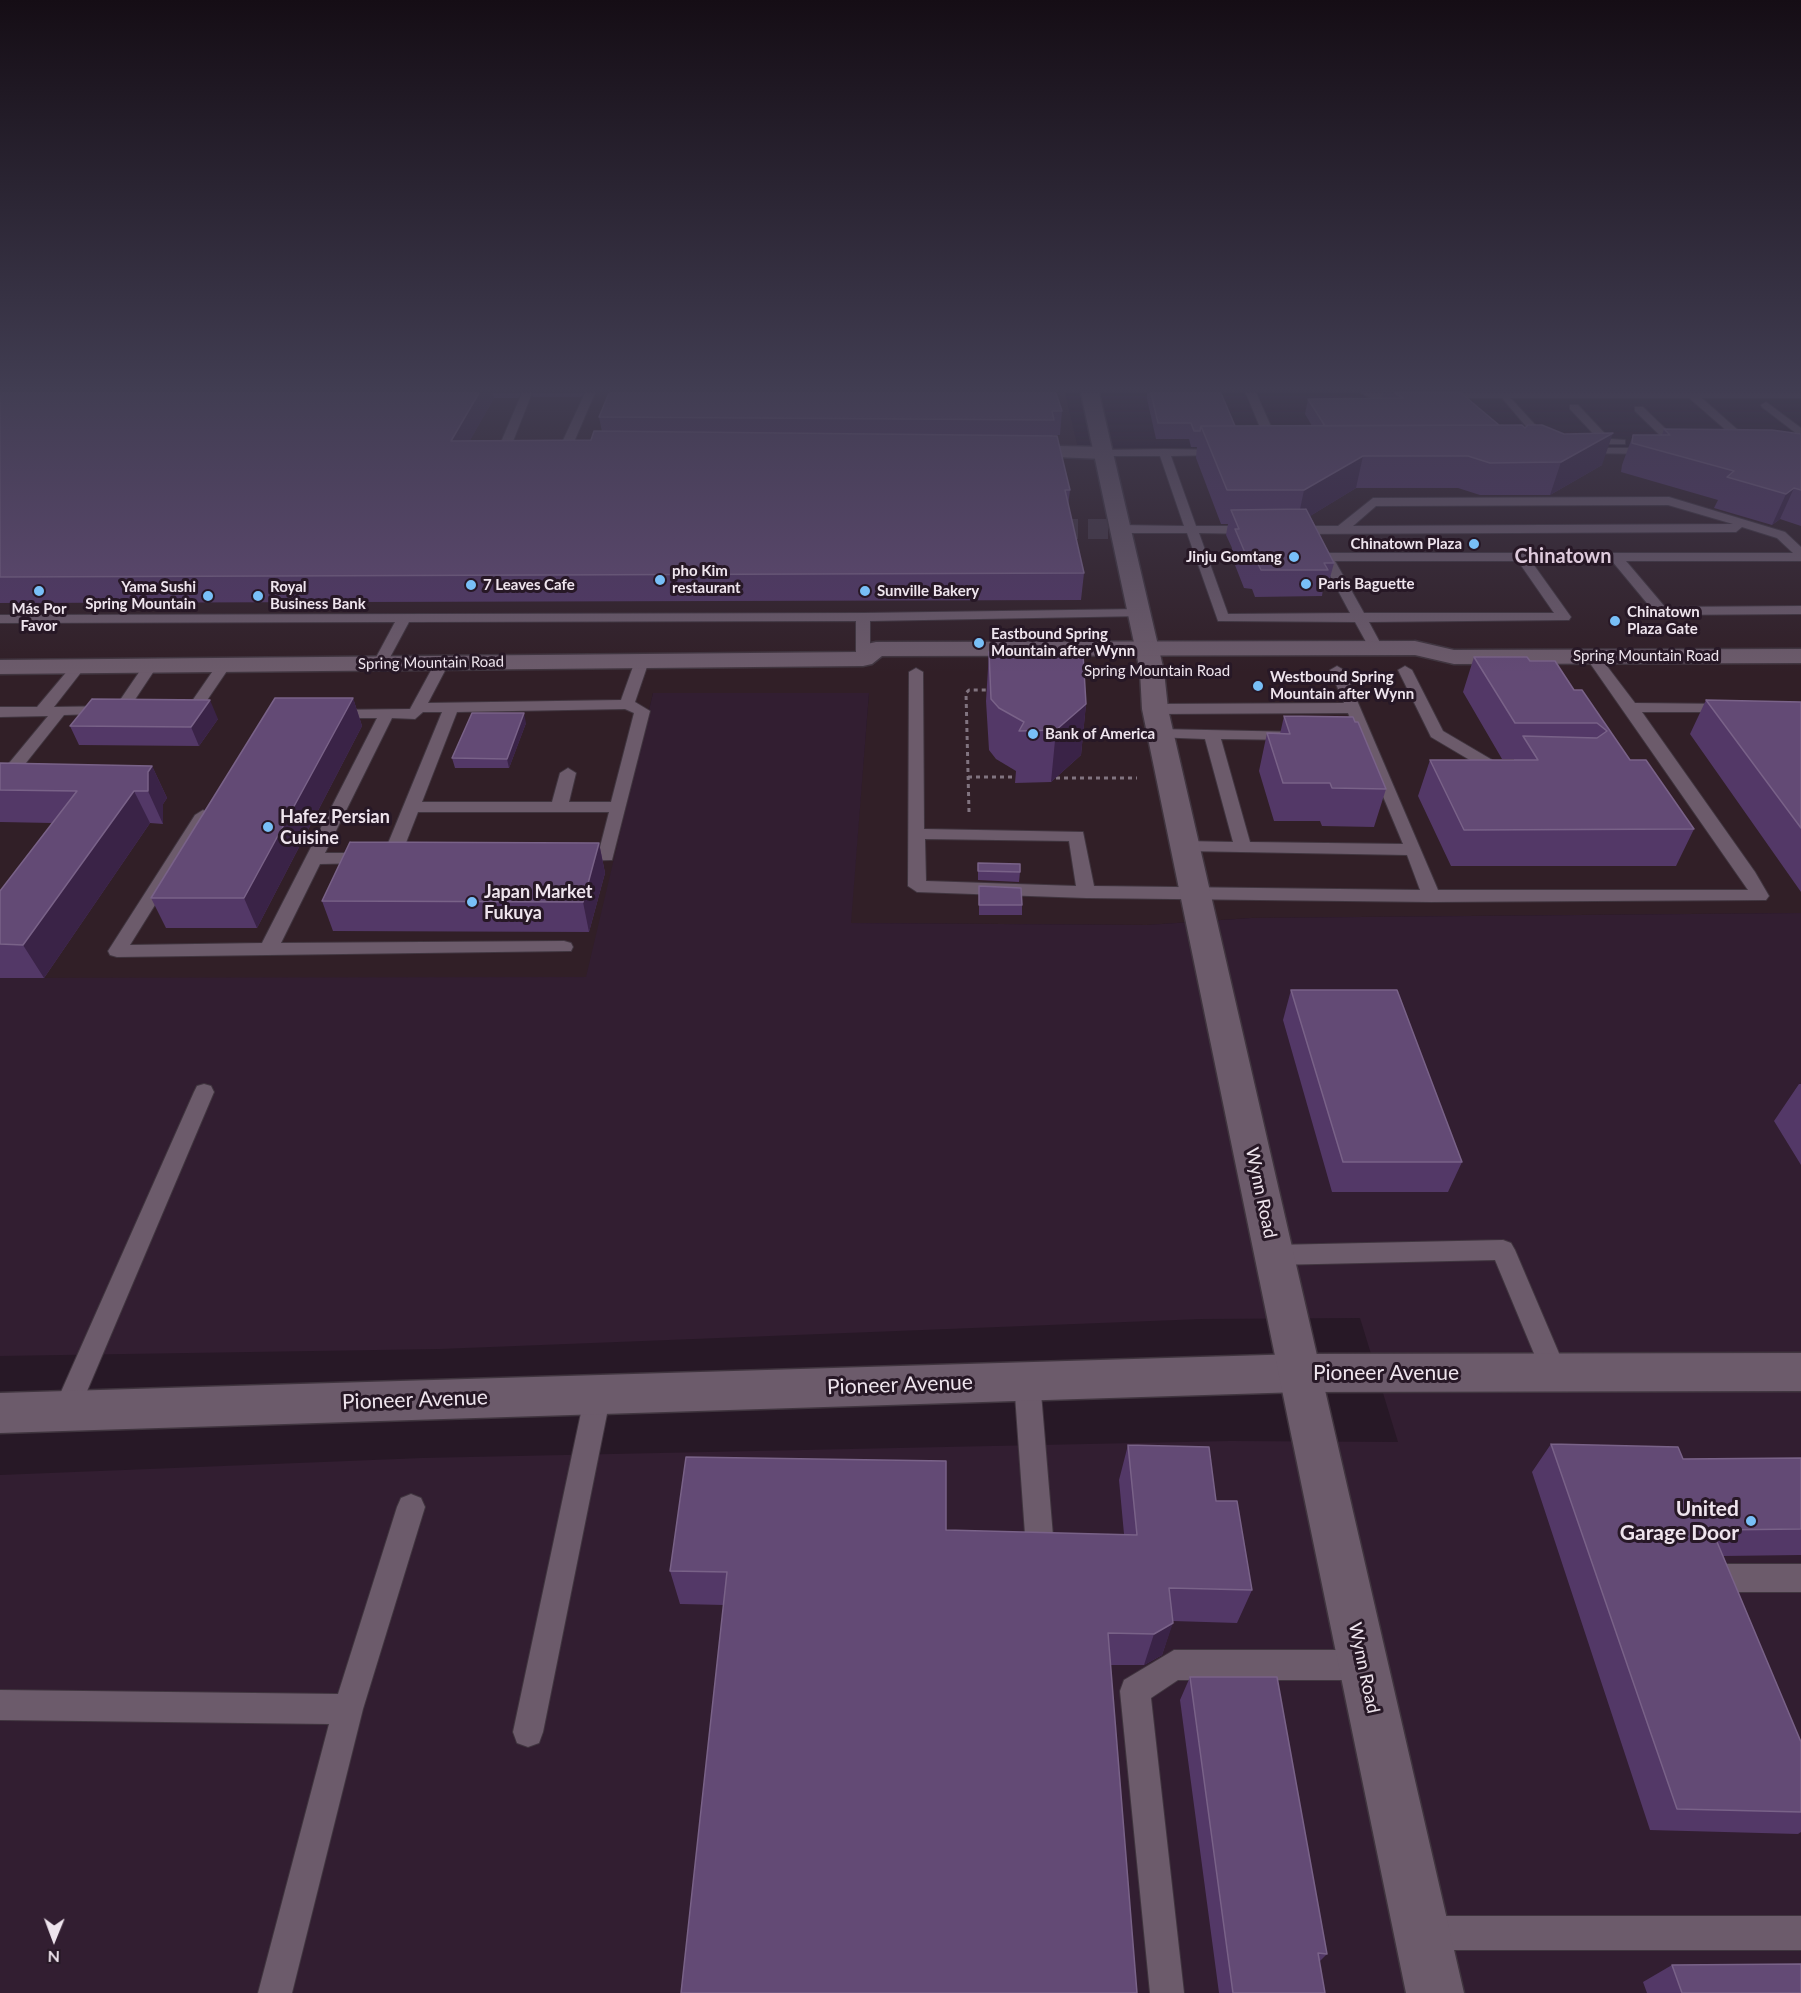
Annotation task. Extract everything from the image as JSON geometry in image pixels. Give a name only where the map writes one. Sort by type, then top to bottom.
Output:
[{"type":"street","name":"Wynn Road","points":[[1111,486],[1139,613],[1185,846],[1435,1993]]},
{"type":"street","name":"Spring Mountain Road","points":[[0,667],[863,659],[876,650],[1153,691],[1376,648],[1415,648],[1454,657],[1801,656]]},
{"type":"street","name":"Spring Mountain Road","points":[[863,659],[876,672],[916,672],[1153,691],[1337,670],[1424,670],[1454,657]]},
{"type":"street","name":"Pioneer Avenue","points":[[0,1413],[1300,1373],[1801,1372]]},
{"type":"lane","points":[[1175,486],[1224,618],[1358,615],[1564,617],[1522,557]]},
{"type":"lane","points":[[1341,530],[1373,502],[1669,501],[1781,536],[1801,556]]},
{"type":"lane","points":[[1120,529],[1757,528]]},
{"type":"lane","points":[[1312,530],[1376,648]]},
{"type":"lane","points":[[1326,557],[1801,556]]},
{"type":"lane","points":[[1616,557],[1661,611],[1801,610]]},
{"type":"lane","points":[[0,619],[863,617],[1139,613]]},
{"type":"lane","points":[[863,617],[863,659]]},
{"type":"lane","points":[[380,663],[404,618]]},
{"type":"lane","points":[[916,672],[917,886],[1086,892],[1431,896],[1760,896],[1749,876],[1592,656]]},
{"type":"lane","points":[[627,704],[642,661]]},
{"type":"lane","points":[[316,713],[415,714],[442,663]]},
{"type":"lane","points":[[121,710],[151,665]]},
{"type":"lane","points":[[163,709],[194,709],[224,665]]},
{"type":"lane","points":[[42,711],[79,666]]},
{"type":"lane","points":[[1337,670],[1414,850],[1431,896]]},
{"type":"lane","points":[[1405,670],[1437,734],[1491,766],[1525,766]]},
{"type":"lane","points":[[1153,691],[1353,708]]},
{"type":"lane","points":[[1153,691],[1212,735],[1306,736]]},
{"type":"lane","points":[[418,708],[627,704],[642,711],[606,856],[558,856]]},
{"type":"lane","points":[[1631,708],[1722,707]]},
{"type":"lane","points":[[391,858],[451,708]]},
{"type":"lane","points":[[0,712],[142,710]]},
{"type":"lane","points":[[0,785],[60,711]]},
{"type":"lane","points":[[268,950],[387,714]]},
{"type":"lane","points":[[1212,735],[1243,847]]},
{"type":"lane","points":[[1342,736],[1365,736]]},
{"type":"lane","points":[[559,807],[568,772]]},
{"type":"lane","points":[[211,802],[117,951],[564,947]]},
{"type":"lane","points":[[411,807],[618,807]]},
{"type":"lane","points":[[916,834],[1077,836],[1086,892]]},
{"type":"lane","points":[[1185,846],[1414,850]]},
{"type":"lane","points":[[314,859],[415,858]]},
{"type":"lane","points":[[66,1410],[204,1092]]},
{"type":"lane","points":[[1274,1255],[1503,1250],[1554,1372]]},
{"type":"lane","points":[[1027,1381],[1040,1548]]},
{"type":"lane","points":[[528,1732],[598,1394]]},
{"type":"lane","points":[[275,1993],[348,1709],[411,1507]]},
{"type":"lane","points":[[1728,1610],[1714,1578],[1801,1578]]},
{"type":"lane","points":[[1167,1993],[1135,1691],[1174,1665],[1364,1665]]},
{"type":"lane","points":[[0,1705],[348,1709]]},
{"type":"lane","points":[[1422,1933],[1801,1933]]},
{"type":"path","points":[[969,818],[966,691],[992,690]]},
{"type":"path","points":[[968,777],[1018,777]]},
{"type":"path","points":[[1056,778],[1137,778]]},
{"type":"shaded area","points":[[0,486],[1801,486],[1801,913],[1251,918],[1147,925],[850,923],[869,693],[653,693],[587,978],[0,978]]},
{"type":"shaded area","points":[[653,693],[869,693],[851,923],[1147,925],[1251,918],[1801,913],[1801,1993],[0,1993],[0,1475],[422,1458],[1230,1441],[1398,1442],[1360,1318],[1202,1319],[440,1349],[0,1356],[0,978],[586,977]]},
{"type":"building","points":[[0,486],[1069,486],[1070,490],[1065,490],[1084,573],[0,577]]},
{"type":"building","points":[[1225,486],[1311,486],[1304,490],[1227,490]]},
{"type":"building","points":[[1758,486],[1801,486],[1801,490],[1794,488],[1786,494]]},
{"type":"building","points":[[1306,509],[1334,563],[1324,563],[1328,570],[1261,570],[1257,562],[1249,562],[1235,529],[1239,529],[1231,510]]},
{"type":"building","points":[[989,652],[1083,654],[1086,704],[1056,730],[1019,731],[1024,722],[999,708],[991,699]]},
{"type":"building","points":[[1474,657],[1527,657],[1530,661],[1555,661],[1574,690],[1582,690],[1630,760],[1646,760],[1694,829],[1464,830],[1430,760],[1538,760],[1523,736],[1597,738],[1607,731],[1597,723],[1515,723]]},
{"type":"building","points":[[275,698],[353,698],[244,898],[151,898]]},
{"type":"building","points":[[92,699],[210,700],[191,727],[70,726]]},
{"type":"building","points":[[1706,700],[1801,702],[1801,828]]},
{"type":"building","points":[[472,713],[524,713],[507,759],[452,758]]},
{"type":"building","points":[[1284,716],[1353,717],[1355,722],[1358,722],[1386,789],[1332,788],[1330,783],[1283,783],[1267,733],[1290,734]]},
{"type":"building","points":[[0,763],[152,766],[148,772],[148,791],[134,791],[23,945],[0,944],[0,891],[77,791],[0,790]]},
{"type":"building","points":[[350,842],[599,843],[583,902],[322,901]]},
{"type":"building","points":[[978,863],[1020,864],[1020,872],[978,871]]},
{"type":"building","points":[[979,886],[1021,888],[1022,905],[979,905]]},
{"type":"building","points":[[1291,990],[1397,990],[1462,1162],[1343,1162]]},
{"type":"building","points":[[1551,1444],[1678,1447],[1683,1459],[1801,1458],[1801,1529],[1712,1530],[1801,1742],[1801,1812],[1677,1809]]},
{"type":"building","points":[[1128,1445],[1209,1447],[1216,1501],[1237,1501],[1252,1590],[1169,1588],[1173,1623],[1154,1634],[1108,1633],[1137,1993],[681,1993],[727,1572],[670,1571],[686,1457],[946,1461],[946,1530],[1137,1535]]},
{"type":"building","points":[[1190,1677],[1277,1677],[1327,1954],[1318,1953],[1325,1993],[1233,1993]]},
{"type":"building","points":[[1801,1964],[1801,1993],[1682,1993],[1672,1965]]},
{"type":"tunnel","points":[[1028,529],[1120,529]]},
{"type":"place","name":"Chinatown Plaza","points":[[1474,544]]},
{"type":"place","name":"Jinju Gomtang","points":[[1294,557]]},
{"type":"place","name":"pho Kim restaurant","points":[[660,580]]},
{"type":"place","name":"Paris Baguette","points":[[1306,584]]},
{"type":"place","name":"7 Leaves Cafe","points":[[471,585]]},
{"type":"place","name":"Más Por Favor","points":[[39,591]]},
{"type":"place","name":"Sunville Bakery","points":[[865,591]]},
{"type":"place","name":"Yama Sushi Spring Mountain","points":[[208,596]]},
{"type":"place","name":"Royal Business Bank","points":[[258,596]]},
{"type":"place","name":"Chinatown Plaza Gate","points":[[1615,621]]},
{"type":"place","name":"Eastbound Spring Mountain after Wynn","points":[[979,643]]},
{"type":"place","name":"Westbound Spring Mountain after Wynn","points":[[1258,686]]},
{"type":"place","name":"Bank of America","points":[[1033,734]]},
{"type":"place","name":"Hafez Persian Cuisine","points":[[268,827]]},
{"type":"place","name":"Japan Market Fukuya","points":[[472,902]]},
{"type":"place","name":"United Garage Door","points":[[1751,1521]]},
{"type":"district","name":"Chinatown","points":[[1563,557]]}]
